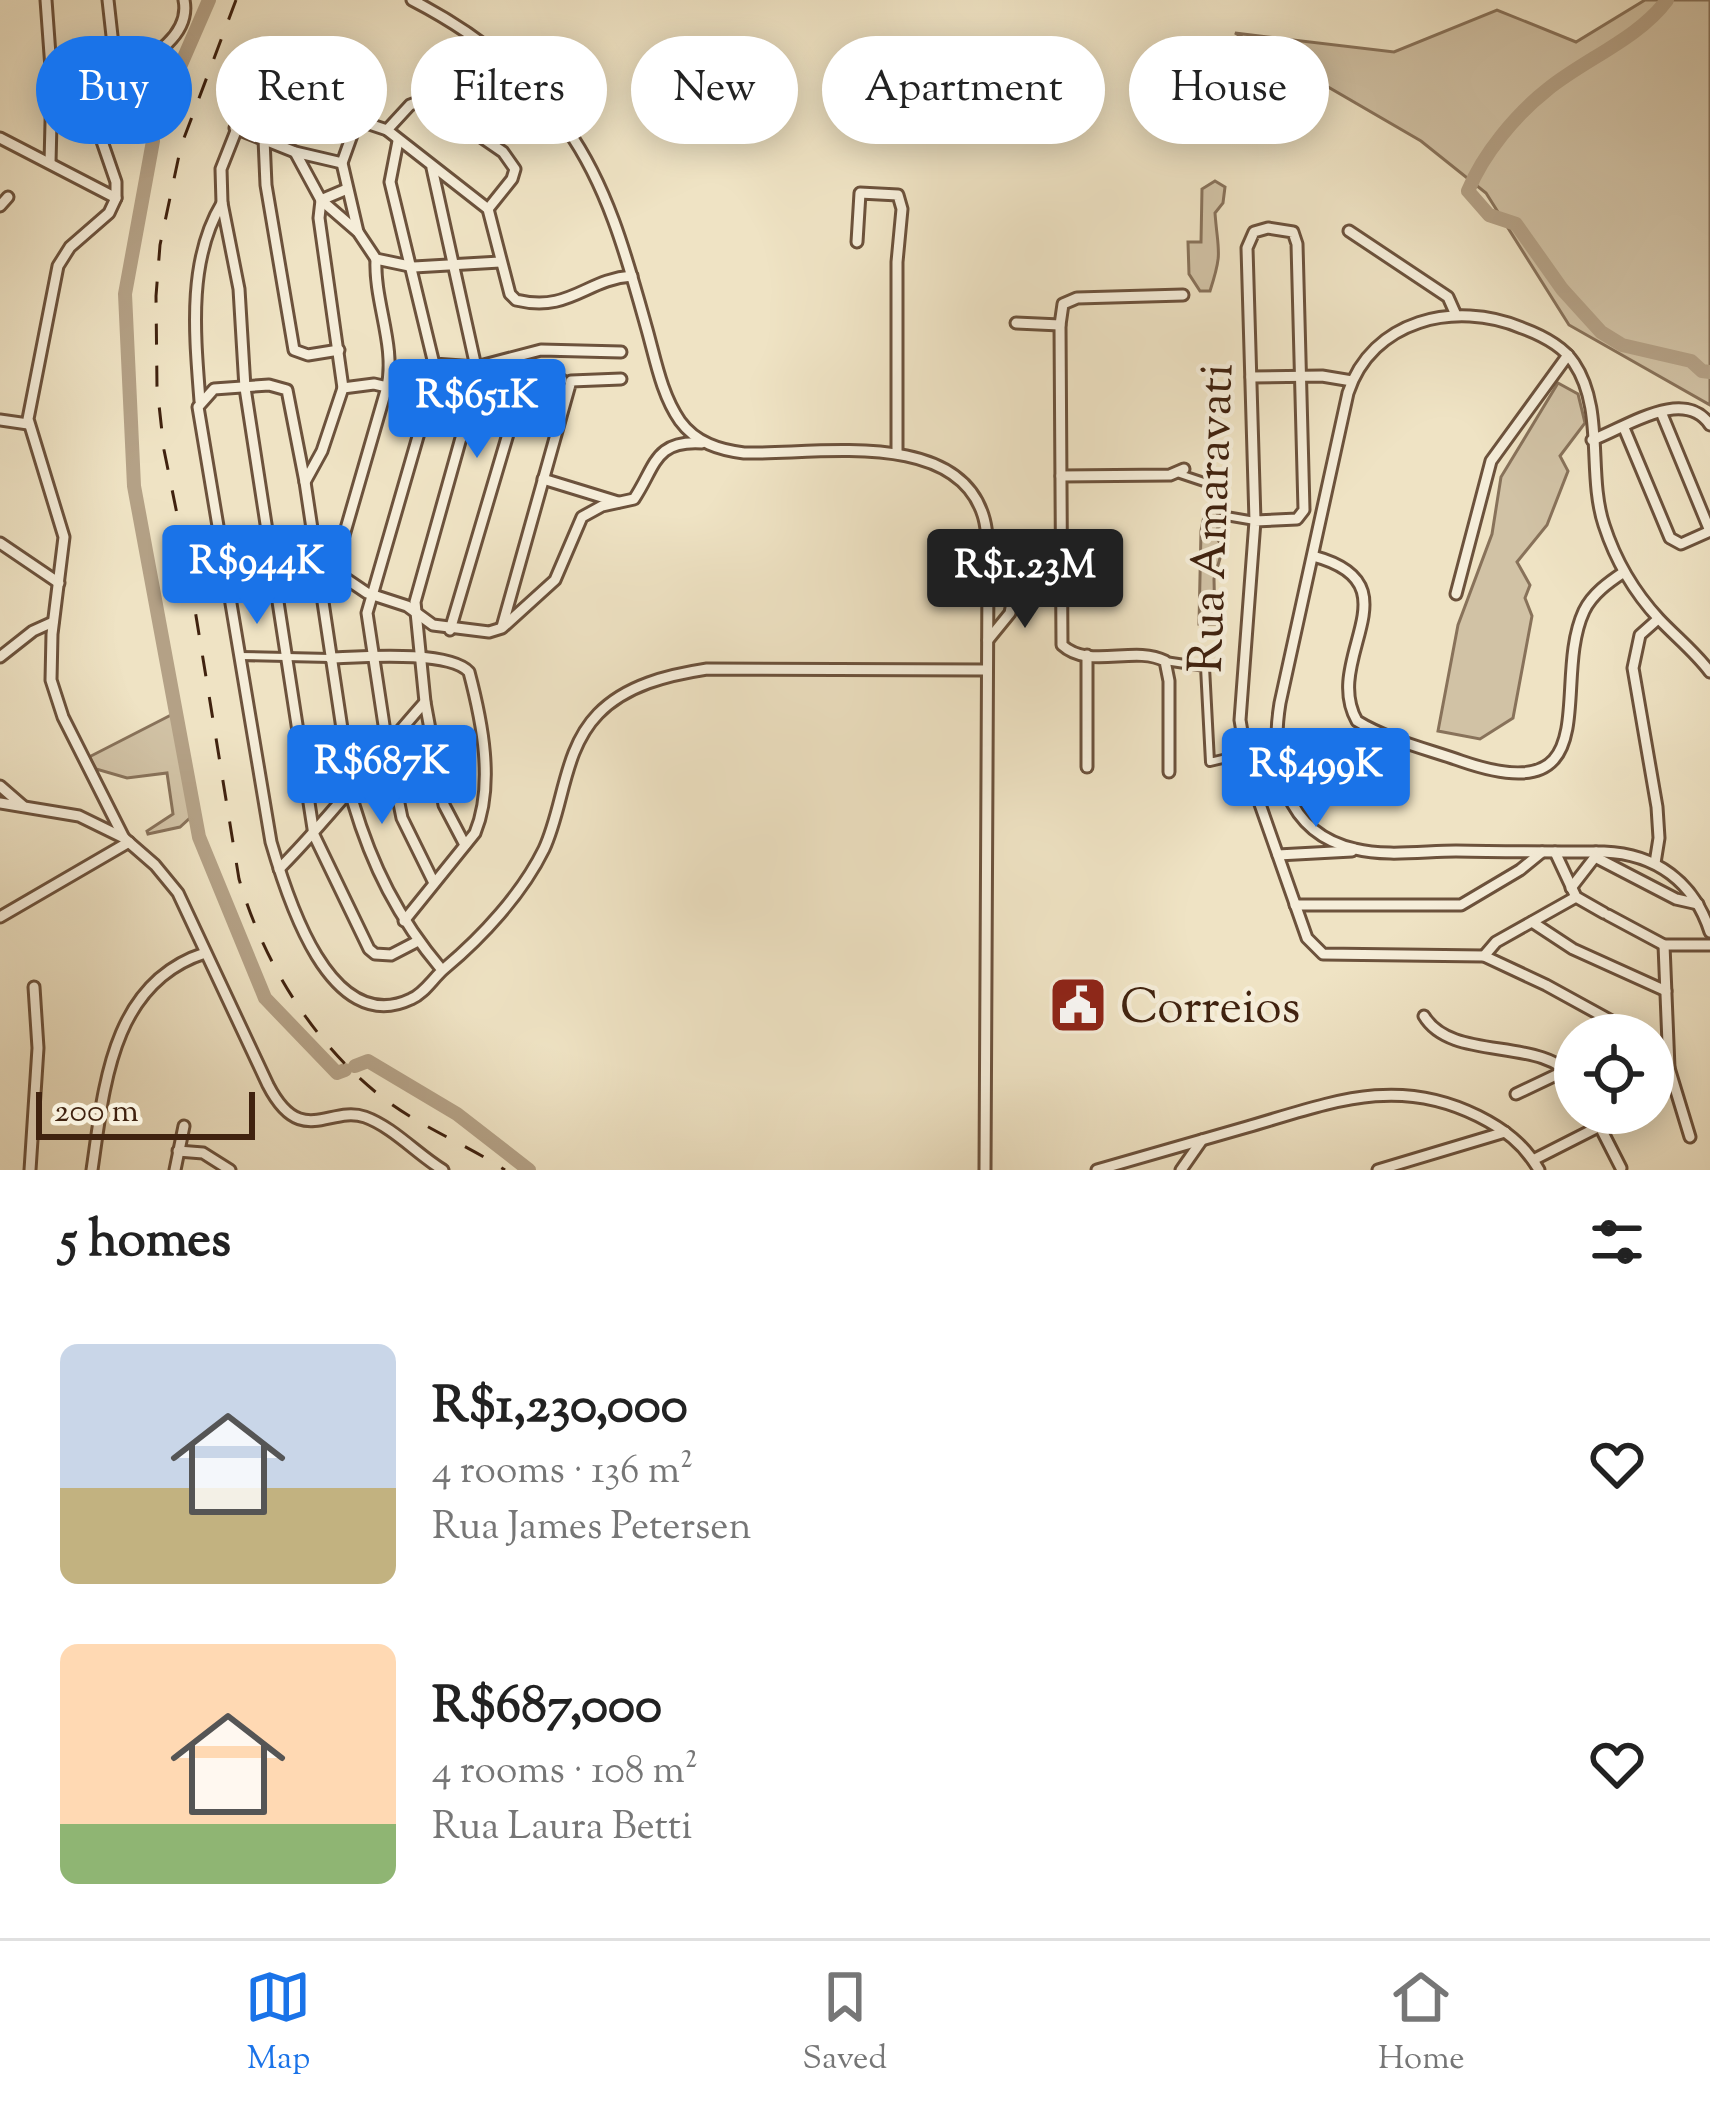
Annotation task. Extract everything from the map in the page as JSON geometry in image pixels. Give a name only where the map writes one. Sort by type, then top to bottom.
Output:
[{"type":"street","points":[[46,0],[52,82],[50,163]]},
{"type":"street","points":[[108,0],[111,36]]},
{"type":"street","points":[[173,36],[186,12],[184,0]]},
{"type":"street","points":[[412,0],[481,41],[568,129],[599,184],[632,276],[664,390],[680,422],[706,444]]},
{"type":"street","points":[[488,209],[515,169],[503,152],[426,99],[410,105],[387,130],[488,209],[512,298],[557,303],[606,280],[632,276]]},
{"type":"street","points":[[0,138],[116,198]]},
{"type":"street","points":[[398,141],[390,182],[414,267],[431,359],[441,367],[476,368],[541,350],[621,352]]},
{"type":"street","points":[[102,144],[116,182],[116,198],[109,213],[70,247],[58,266],[28,424],[63,523],[53,622],[55,697],[126,840],[178,893],[268,1085],[283,1106],[307,1122],[362,1116],[443,1170]]},
{"type":"street","points":[[229,144],[222,163],[222,203],[236,261],[244,388],[314,835],[369,949],[376,955],[392,955],[418,941]]},
{"type":"street","points":[[264,144],[266,185],[294,350],[308,355],[339,350]]},
{"type":"street","points":[[276,144],[342,163]]},
{"type":"street","points":[[349,144],[342,163],[358,232]]},
{"type":"street","points":[[295,152],[321,200],[358,232],[376,259],[376,295],[391,371],[334,570]]},
{"type":"street","points":[[432,168],[476,368]]},
{"type":"street","points":[[321,200],[347,189]]},
{"type":"street","points":[[857,242],[860,193],[898,195],[902,209],[897,262],[897,453]]},
{"type":"street","points":[[305,482],[322,451],[343,388],[319,231],[321,200]]},
{"type":"street","points":[[222,203],[204,237],[196,346],[238,656],[279,869],[328,976],[351,996],[382,1005],[402,1003],[419,994],[464,953],[542,852],[585,732],[596,715],[633,689],[681,673],[721,669],[986,670]]},
{"type":"street","name":"Rua Amaravati","points":[[1301,376],[1295,235],[1285,229],[1259,229],[1250,238],[1247,268],[1255,520],[1240,701],[1244,754],[1307,938],[1323,954],[1484,956],[1599,1014]]},
{"type":"street","points":[[1349,231],[1448,297],[1456,314]]},
{"type":"street","points":[[376,259],[414,267],[500,262]]},
{"type":"street","points":[[1183,295],[1077,298],[1064,304],[1060,325],[1062,645],[1087,656],[1163,659],[1205,667],[1210,762],[1244,754]]},
{"type":"street","points":[[1358,850],[1327,836],[1298,812],[1276,761],[1280,703],[1352,381],[1363,360],[1387,337],[1456,314],[1517,325],[1568,355],[1586,386],[1599,509],[1624,572],[1658,619],[1710,672]]},
{"type":"street","points":[[1016,323],[1060,325]]},
{"type":"street","points":[[1456,594],[1491,461],[1568,355]]},
{"type":"street","points":[[1061,476],[1181,471],[1216,486],[1226,516],[1293,520],[1303,514],[1301,376]]},
{"type":"street","points":[[1251,377],[1352,381]]},
{"type":"street","points":[[502,628],[571,381],[621,379]]},
{"type":"street","points":[[451,630],[524,380],[562,380]]},
{"type":"street","points":[[434,883],[402,818],[368,613],[433,388],[439,383],[471,383],[473,387],[419,587],[416,614],[425,702],[448,818],[465,845]]},
{"type":"street","points":[[200,401],[214,389],[269,386],[287,390],[350,787],[367,850],[404,921],[442,970]]},
{"type":"street","points":[[343,388],[387,387]]},
{"type":"street","points":[[1592,440],[1661,412],[1689,408],[1710,425]]},
{"type":"street","points":[[1624,428],[1670,538],[1681,544],[1710,531],[1661,412]]},
{"type":"street","points":[[0,420],[28,424]]},
{"type":"street","points":[[316,563],[371,595],[397,602],[424,621],[451,630],[486,632],[502,628],[556,580],[582,518],[636,496],[657,456],[667,448],[706,444],[745,453],[897,453],[920,458],[966,483],[984,518],[988,572],[985,1170]]},
{"type":"street","points":[[543,479],[623,504]]},
{"type":"street","points":[[0,544],[59,584]]},
{"type":"street","points":[[1313,556],[1349,569],[1363,590],[1364,613],[1347,692],[1357,721],[1514,776],[1536,770],[1564,742],[1582,615],[1595,595],[1624,572]]},
{"type":"street","points":[[988,572],[1016,587],[1059,584]]},
{"type":"street","points":[[986,641],[1004,623],[1016,587]]},
{"type":"street","points":[[1655,862],[1657,807],[1633,668],[1640,635],[1658,619]]},
{"type":"street","points":[[0,657],[53,622]]},
{"type":"street","points":[[238,656],[420,658],[468,668],[486,799],[475,833],[404,921]]},
{"type":"street","points":[[1087,656],[1087,767]]},
{"type":"street","points":[[1163,659],[1169,681],[1169,772]]},
{"type":"street","points":[[279,869],[314,835],[425,702]]},
{"type":"street","points":[[0,786],[24,807]]},
{"type":"street","points":[[0,803],[79,816],[126,840]]},
{"type":"street","points":[[2,914],[126,840]]},
{"type":"street","points":[[1278,855],[1358,850],[1626,854],[1670,872],[1698,904],[1710,932]]},
{"type":"street","points":[[1295,905],[1458,906],[1542,852]]},
{"type":"street","points":[[1555,852],[1573,892],[1606,914],[1664,945],[1710,945]]},
{"type":"street","points":[[1484,956],[1496,942],[1573,892],[1596,855]]},
{"type":"street","points":[[1596,855],[1676,899],[1698,904]]},
{"type":"street","points":[[1532,922],[1573,949],[1666,991]]},
{"type":"street","points":[[1664,945],[1668,1014]]},
{"type":"street","points":[[92,1170],[106,1068],[124,1027],[151,988],[182,963],[206,953]]},
{"type":"street","points":[[30,1170],[38,1048],[34,987]]},
{"type":"street","points":[[1424,1016],[1432,1028],[1448,1037],[1554,1063]]},
{"type":"street","points":[[1516,1094],[1554,1076]]},
{"type":"street","points":[[1674,1084],[1690,1137]]},
{"type":"street","points":[[1097,1170],[1352,1097],[1391,1094],[1430,1097],[1506,1131],[1536,1165],[1587,1134]]},
{"type":"street","points":[[176,1170],[184,1126]]},
{"type":"street","points":[[1378,1170],[1506,1131]]},
{"type":"street","points":[[1604,1134],[1621,1168]]},
{"type":"street","points":[[1181,1170],[1202,1140]]},
{"type":"street","points":[[178,1151],[203,1153],[230,1170]]},
{"type":"shaded area","points":[[1645,0],[1710,0],[1710,405],[1569,325],[1486,193],[1421,141],[1329,88],[1329,44],[1394,52],[1497,10],[1576,42]]},
{"type":"shaded area","points":[[1215,181],[1225,187],[1223,203],[1215,213],[1218,259],[1210,291],[1200,291],[1189,274],[1188,242],[1201,242],[1202,189]]},
{"type":"shaded area","points":[[1558,383],[1578,394],[1585,423],[1560,456],[1568,471],[1547,525],[1517,562],[1530,585],[1525,598],[1532,616],[1513,718],[1480,739],[1438,731],[1458,625],[1492,534],[1501,477]]},
{"type":"shaded area","points":[[1214,508],[1228,527],[1218,527],[1215,535],[1223,548],[1214,579],[1215,624],[1199,624],[1201,531],[1204,516]]},
{"type":"shaded area","points":[[175,713],[191,817],[180,827],[148,834],[173,814],[167,773],[127,778],[96,769],[89,757]]},
{"type":"waterway","points":[[209,0],[179,69],[146,82],[138,113],[153,141],[125,294],[134,486],[199,837],[265,998],[337,1073],[345,1070]]},
{"type":"waterway","points":[[1667,0],[1641,26],[1524,110],[1491,149],[1468,191],[1489,215],[1516,224],[1562,289],[1601,332],[1622,345],[1691,361],[1710,372]]},
{"type":"waterway","points":[[355,1066],[368,1061],[457,1114],[529,1170]]},
{"type":"railway","points":[[236,0],[181,146],[160,245],[156,296],[157,387],[164,450],[239,879],[276,969],[331,1049],[393,1105],[505,1170]]},
{"type":"place","name":"Correios","points":[[1078,1005]]}]
